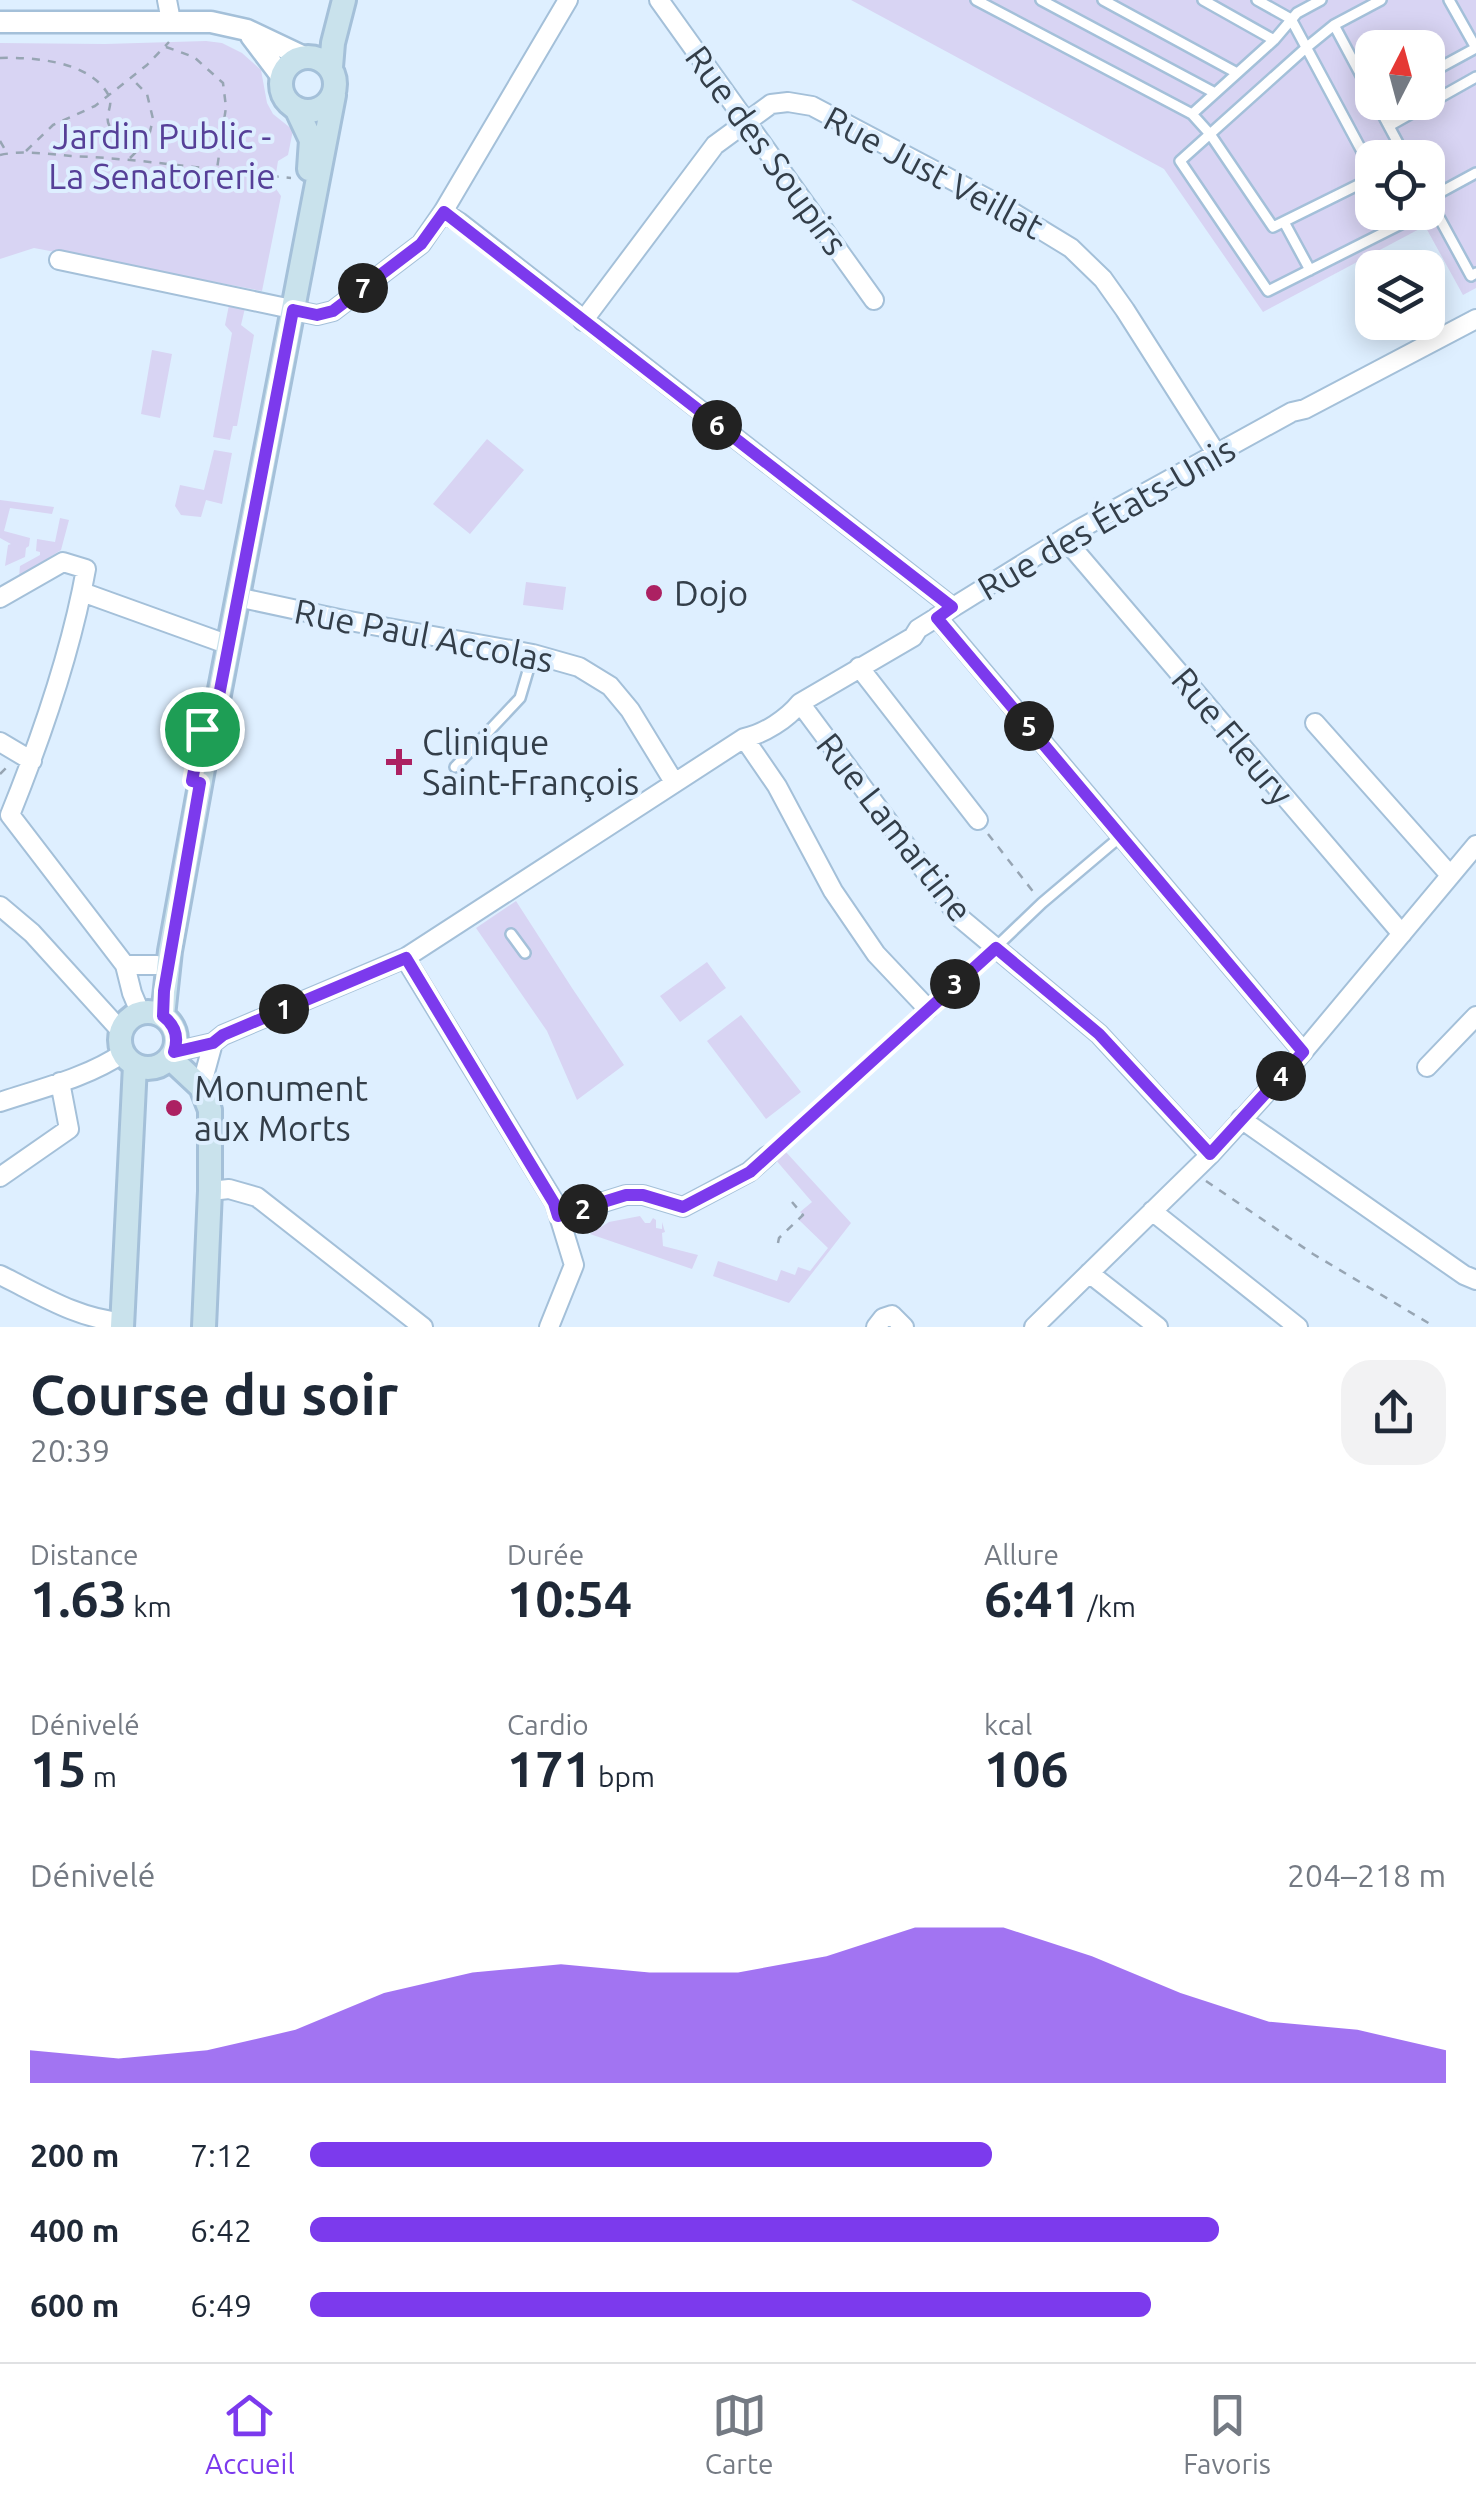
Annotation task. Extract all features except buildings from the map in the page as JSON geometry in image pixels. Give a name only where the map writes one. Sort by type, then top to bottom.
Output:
[{"type":"main road","points":[[305,57],[343,0]]},
{"type":"main road","points":[[207,730],[218,642],[334,94],[333,43],[343,0]]},
{"type":"main road","points":[[150,1013],[237,598],[307,181],[312,140],[296,108],[285,98],[282,76],[290,63],[305,57],[318,58],[331,67]]},
{"type":"main road","points":[[296,108],[322,108],[334,94]]},
{"type":"main road","points":[[150,1013],[170,950],[196,782]]},
{"type":"main road","points":[[122,1324],[126,1050],[128,1019],[150,1013],[170,1021],[176,1036],[172,1055],[158,1067],[142,1068],[126,1050]]},
{"type":"main road","points":[[172,1055],[201,1087],[210,1110],[204,1327]]},
{"type":"street","points":[[59,260],[317,315],[333,311],[421,244],[444,212],[568,0]]},
{"type":"street","name":"Rue des Soupirs","points":[[660,0],[874,300]]},
{"type":"street","points":[[0,22],[169,10],[247,30],[305,57]]},
{"type":"street","points":[[247,30],[282,76]]},
{"type":"street","name":"Rue Just Veillat","points":[[583,321],[715,145],[771,104],[812,106],[1007,209],[1071,248],[1103,279],[1125,310],[1216,453]]},
{"type":"street","points":[[444,212],[944,612],[1122,835],[1303,1052]]},
{"type":"street","name":"Rue des États-Unis","points":[[172,1055],[213,1043],[223,1035],[406,958],[493,909],[673,783],[914,637],[918,629],[1064,538],[1292,412],[1358,382],[1476,318]]},
{"type":"street","name":"Rue Fleury","points":[[1064,538],[1402,934]]},
{"type":"street","points":[[0,598],[63,562],[86,569],[32,761],[5,819],[125,965],[132,993],[150,1013]]},
{"type":"street","points":[[82,592],[218,642]]},
{"type":"street","name":"Rue Paul Accolas","points":[[237,598],[533,654],[580,667],[610,686],[630,710],[673,783]]},
{"type":"street","points":[[860,667],[978,820]]},
{"type":"street","name":"Rue Lamartine","points":[[800,703],[959,917],[1099,1034],[1210,1154]]},
{"type":"street","points":[[1315,723],[1450,876]]},
{"type":"street","points":[[744,738],[777,786],[834,891],[876,954],[928,1009]]},
{"type":"street","points":[[0,742],[32,761]]},
{"type":"street","points":[[1034,1327],[1210,1154],[1303,1052],[1476,845]]},
{"type":"street","points":[[0,906],[32,933],[126,1050],[60,1082],[0,1102]]},
{"type":"street","points":[[406,958],[554,1203],[574,1265],[548,1327]]},
{"type":"street","points":[[125,965],[157,965]]},
{"type":"street","points":[[1427,1067],[1476,1016]]},
{"type":"street","points":[[201,1087],[213,1043]]},
{"type":"street","points":[[0,1178],[70,1129],[60,1082]]},
{"type":"street","points":[[1241,1119],[1464,1276],[1476,1280]]},
{"type":"street","points":[[558,1216],[626,1195],[643,1195],[683,1207],[750,1172],[766,1156]]},
{"type":"street","points":[[210,1191],[229,1189],[257,1197],[423,1327]]},
{"type":"street","points":[[1152,1211],[1298,1327]]},
{"type":"street","points":[[1088,1273],[1158,1327]]},
{"type":"street","points":[[0,1275],[70,1310],[122,1324]]},
{"type":"street","points":[[876,1327],[892,1315],[904,1327]]},
{"type":"lane","points":[[976,0],[1192,114],[1273,227],[1355,183]]},
{"type":"lane","points":[[1041,0],[1215,93]]},
{"type":"lane","points":[[1103,0],[1238,73]]},
{"type":"lane","points":[[1203,0],[1274,40]]},
{"type":"lane","points":[[1257,0],[1291,19],[1355,141]]},
{"type":"lane","points":[[1192,114],[1274,40],[1297,12],[1321,0]]},
{"type":"lane","points":[[1381,0],[1334,25],[1306,47],[1180,161],[1268,291],[1389,230]]},
{"type":"lane","points":[[1445,65],[1476,48],[1449,0]]},
{"type":"lane","points":[[1334,25],[1355,64]]},
{"type":"lane","points":[[1389,126],[1476,78]]},
{"type":"lane","points":[[1386,120],[1397,140]]},
{"type":"lane","points":[[1445,189],[1476,173]]},
{"type":"lane","points":[[1284,222],[1310,270]]},
{"type":"lane","points":[[1445,229],[1471,276],[1476,274]]},
{"type":"lane","points":[[455,767],[520,698],[533,654]]},
{"type":"lane","points":[[766,1156],[1042,902],[1122,835]]},
{"type":"lane","points":[[512,934],[525,953]]},
{"type":"path","points":[[24,153],[53,125],[95,106],[147,65],[171,39],[169,10]]},
{"type":"path","points":[[164,46],[194,57],[223,83],[226,107],[217,171]]},
{"type":"path","points":[[0,65],[3,58],[37,61],[92,76],[109,96],[108,122],[127,142],[129,159]]},
{"type":"path","points":[[129,159],[148,140],[153,119],[146,94],[131,78]]},
{"type":"path","points":[[0,142],[8,153]]},
{"type":"path","points":[[0,154],[129,159],[307,181]]},
{"type":"path","points":[[978,820],[1042,902]]},
{"type":"path","points":[[1192,1172],[1313,1254],[1435,1327]]},
{"type":"path","points":[[778,1243],[803,1215],[792,1202]]},
{"type":"green space","points":[[851,0],[1476,0],[1476,288],[1463,295],[1445,262],[1445,250],[1438,250],[1427,230],[1445,230],[1445,140],[1355,140],[1355,230],[1417,230],[1380,250],[1355,250],[1355,263],[1263,312],[1164,169]]},
{"type":"green space","name":"Jardin Public - La Senatorerie","points":[[0,43],[222,43],[242,53],[261,70],[267,103],[273,114],[293,130],[288,155],[278,161],[274,186],[281,196],[262,291],[34,248],[0,259]]},
{"type":"green space","points":[[229,305],[245,308],[241,325],[254,335],[237,426],[233,426],[230,440],[213,437],[232,333],[225,325]]},
{"type":"green space","points":[[152,350],[172,354],[160,418],[141,414]]},
{"type":"green space","points":[[487,439],[524,470],[470,534],[433,504]]},
{"type":"green space","points":[[214,450],[232,453],[222,504],[206,500],[201,517],[181,515],[175,506],[180,485],[204,490]]},
{"type":"green space","points":[[0,500],[54,507],[52,514],[10,508],[4,531],[30,538],[25,557],[5,566],[11,544],[0,538]]},
{"type":"green space","points":[[60,518],[69,520],[61,550],[19,577],[20,566],[40,555],[36,551],[37,539],[55,542]]},
{"type":"green space","points":[[526,582],[566,587],[563,610],[523,605]]},
{"type":"green space","points":[[516,901],[624,1065],[577,1100],[547,1031],[476,928]]},
{"type":"green space","points":[[707,962],[726,988],[680,1022],[660,996]]},
{"type":"green space","points":[[741,1015],[801,1092],[766,1119],[707,1041]]},
{"type":"green space","points":[[785,1151],[851,1223],[789,1303],[713,1276],[718,1261],[777,1281],[781,1270],[795,1275],[798,1267],[810,1271],[828,1248],[799,1220],[803,1215],[800,1212],[812,1202],[775,1159]]},
{"type":"green space","points":[[640,1216],[645,1223],[656,1220],[656,1228],[662,1229],[662,1222],[663,1246],[698,1255],[692,1269],[590,1234],[609,1222]]},
{"type":"place","name":"Dojo","points":[[654,593]]},
{"type":"place","name":"Clinique Saint-François","points":[[399,762]]},
{"type":"place","name":"Monument aux Morts","points":[[174,1108]]},
{"type":"route","points":[[444,212],[952,607],[937,618],[1303,1052],[1210,1154],[1099,1034],[996,948],[750,1172],[683,1207],[643,1195],[626,1195],[558,1216],[554,1203],[406,958],[223,1035],[213,1043],[174,1052],[174,1028],[163,1016],[164,991],[200,783],[192,781],[202,729],[212,732],[293,310],[317,315],[333,311],[421,244],[444,212]]}]
